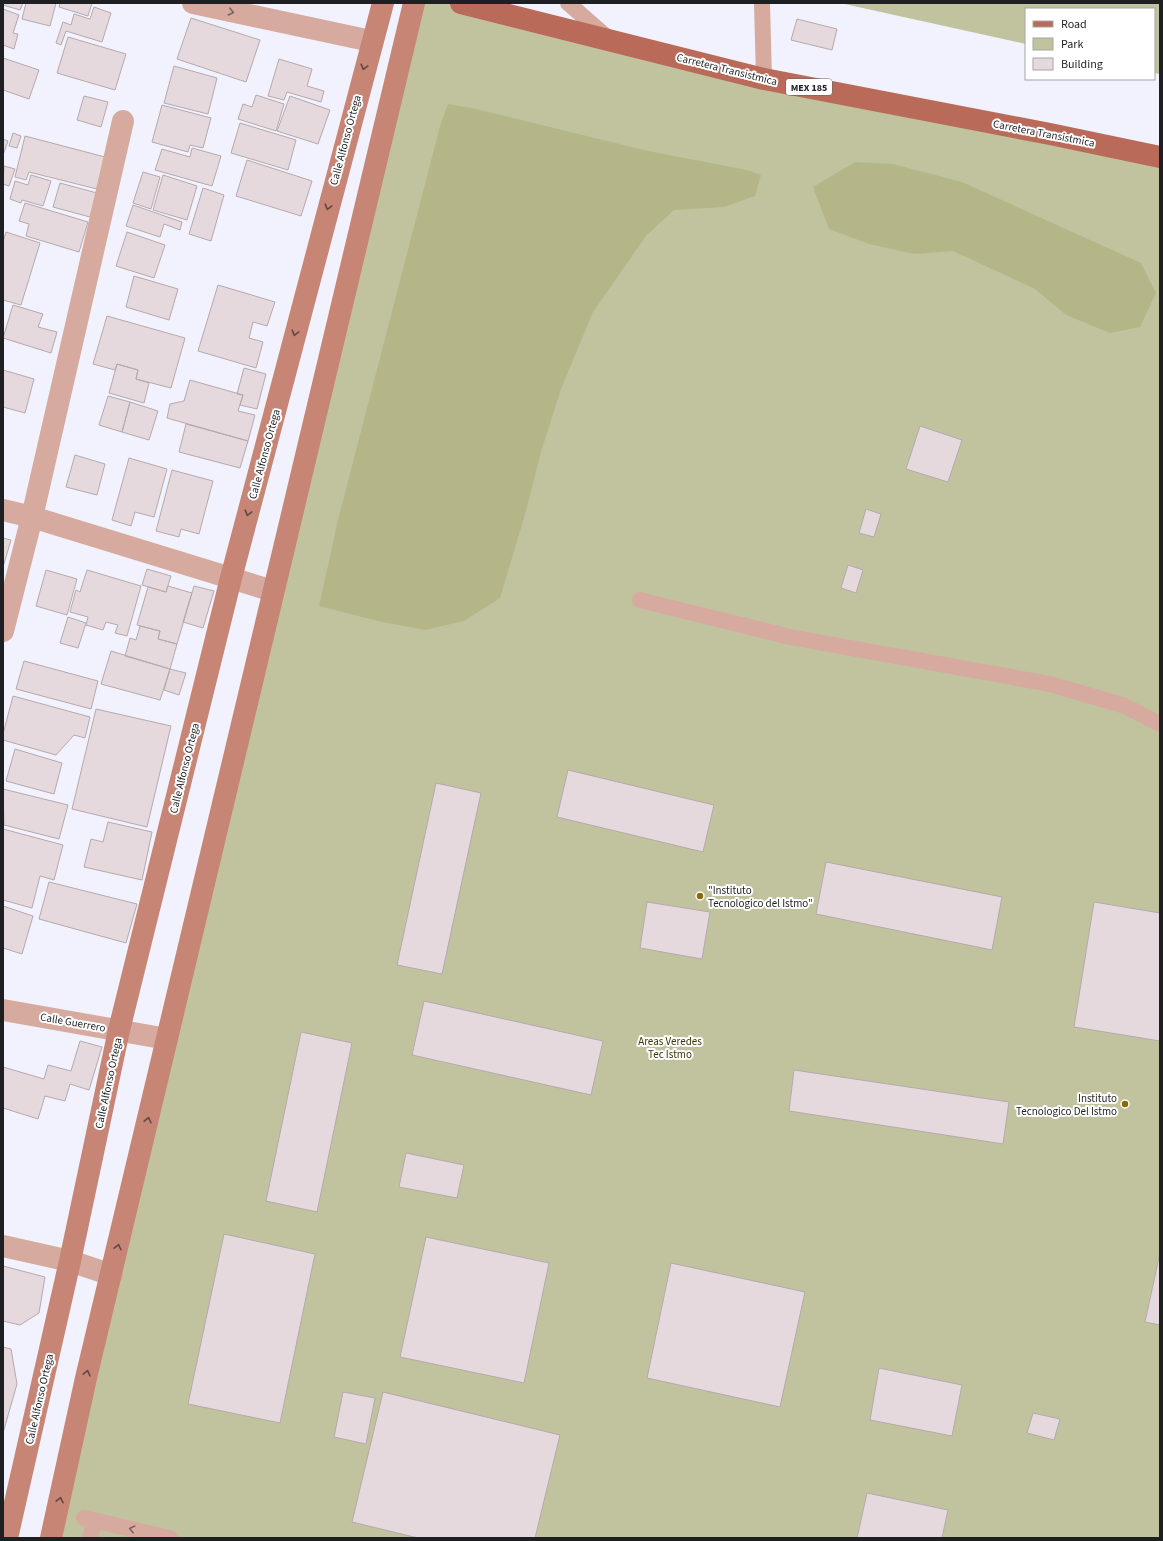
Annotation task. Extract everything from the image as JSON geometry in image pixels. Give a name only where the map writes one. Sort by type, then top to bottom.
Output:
[{"type":"main road","name":"Carretera Transistmica","points":[[461,3],[764,79],[1050,134],[1160,157]]},
{"type":"street","points":[[194,3],[371,41]]},
{"type":"street","name":"Calle Alfonso Ortega","points":[[7,1538],[70,1261],[119,1030],[231,578],[371,41],[383,3]]},
{"type":"street","points":[[51,1538],[86,1378],[112,1275],[273,591],[414,3]]},
{"type":"street","points":[[3,631],[32,517],[123,121]]},
{"type":"street","points":[[3,510],[32,517],[273,591]]},
{"type":"street","name":"Calle Guerrero","points":[[3,1010],[167,1039]]},
{"type":"street","points":[[3,1246],[70,1261],[112,1275]]},
{"type":"lane","points":[[568,3],[610,40]]},
{"type":"lane","points":[[762,3],[764,79]]},
{"type":"lane","points":[[640,600],[790,637],[1050,684],[1125,706],[1160,724]]},
{"type":"lane","points":[[90,1538],[89,1519],[170,1538]]},
{"type":"green space","name":"Areas Veredes Tec Istmo","points":[[414,3],[464,3],[1160,166],[1160,1538],[50,1538]]},
{"type":"green space","points":[[840,3],[1160,3],[1160,74],[1155,73],[1155,8],[1025,8],[1025,44]]},
{"type":"green space","points":[[448,104],[472,108],[648,151],[747,170],[761,175],[755,196],[724,207],[674,210],[646,236],[593,312],[561,389],[541,452],[526,511],[500,598],[464,621],[425,630],[382,622],[319,606],[338,520],[440,126]]},
{"type":"green space","points":[[855,162],[893,164],[962,182],[1141,263],[1156,293],[1140,327],[1110,333],[1066,315],[1035,289],[953,251],[914,254],[869,244],[829,229],[813,187]]},
{"type":"building","points":[[3,3],[23,3],[20,10],[3,5]]},
{"type":"building","points":[[26,3],[56,3],[50,26],[22,19]]},
{"type":"building","points":[[60,3],[92,3],[88,16],[59,7]]},
{"type":"building","points":[[94,7],[111,13],[102,42],[66,31],[61,45],[56,43],[63,22],[71,25],[74,14],[90,19]]},
{"type":"building","points":[[3,9],[19,15],[13,33],[18,34],[14,49],[3,45]]},
{"type":"building","points":[[191,18],[260,40],[246,82],[177,59]]},
{"type":"building","points":[[797,19],[837,29],[832,50],[791,40]]},
{"type":"building","points":[[68,37],[126,54],[115,90],[57,73]]},
{"type":"building","points":[[3,58],[39,70],[29,99],[3,90]]},
{"type":"building","points":[[279,59],[312,69],[307,86],[324,91],[321,102],[287,92],[284,100],[268,96]]},
{"type":"building","points":[[174,66],[217,78],[208,114],[164,103]]},
{"type":"building","points":[[256,95],[284,104],[276,131],[238,119],[243,104],[252,107]]},
{"type":"building","points":[[84,96],[108,102],[101,127],[77,120]]},
{"type":"building","points":[[290,96],[330,110],[318,144],[277,131]]},
{"type":"building","points":[[162,105],[211,118],[203,148],[190,145],[188,152],[152,142]]},
{"type":"building","points":[[240,123],[296,140],[288,170],[231,153]]},
{"type":"building","points":[[13,133],[21,136],[17,148],[9,146]]},
{"type":"building","points":[[25,136],[105,157],[97,189],[29,172],[26,180],[15,177]]},
{"type":"building","points":[[3,139],[8,141],[3,155]]},
{"type":"building","points":[[192,148],[221,156],[212,186],[155,170],[162,149],[190,157]]},
{"type":"building","points":[[247,160],[312,181],[301,216],[236,196]]},
{"type":"building","points":[[4,166],[15,169],[9,186],[3,184]]},
{"type":"building","points":[[143,172],[160,177],[151,209],[133,203]]},
{"type":"building","points":[[31,175],[51,181],[43,206],[22,200],[21,203],[10,199],[15,181],[28,185]]},
{"type":"building","points":[[163,175],[197,186],[187,220],[153,210]]},
{"type":"building","points":[[60,183],[97,193],[90,217],[53,207]]},
{"type":"building","points":[[203,188],[224,195],[211,241],[189,234]]},
{"type":"building","points":[[25,203],[88,222],[79,252],[26,236],[29,224],[19,221]]},
{"type":"building","points":[[133,205],[182,222],[180,230],[164,224],[160,237],[126,226]]},
{"type":"building","points":[[6,232],[40,243],[21,305],[3,300],[3,242]]},
{"type":"building","points":[[127,232],[165,245],[154,278],[116,266]]},
{"type":"building","points":[[134,276],[178,289],[169,320],[126,307]]},
{"type":"building","points":[[218,285],[275,302],[267,326],[253,322],[249,338],[263,342],[256,368],[198,351]]},
{"type":"building","points":[[13,305],[43,314],[38,327],[57,332],[51,353],[3,338]]},
{"type":"building","points":[[107,316],[185,338],[171,388],[136,379],[138,370],[117,364],[115,370],[93,364]]},
{"type":"building","points":[[117,364],[138,370],[136,379],[149,383],[144,403],[109,393]]},
{"type":"building","points":[[244,368],[266,374],[257,409],[240,405],[243,395],[237,394]]},
{"type":"building","points":[[3,370],[34,379],[25,413],[3,407]]},
{"type":"building","points":[[190,380],[243,395],[238,411],[255,415],[248,441],[167,418],[170,404],[184,401]]},
{"type":"building","points":[[108,396],[130,402],[122,432],[99,425]]},
{"type":"building","points":[[130,402],[158,411],[149,440],[122,432]]},
{"type":"building","points":[[186,424],[248,441],[240,468],[179,452]]},
{"type":"building","points":[[920,426],[962,440],[948,482],[906,469]]},
{"type":"building","points":[[75,455],[105,464],[97,495],[66,487]]},
{"type":"building","points":[[129,458],[167,469],[154,517],[135,512],[131,526],[112,520]]},
{"type":"building","points":[[172,470],[213,481],[199,534],[181,529],[179,537],[156,531]]},
{"type":"building","points":[[866,509],[881,514],[874,537],[859,533]]},
{"type":"building","points":[[3,538],[11,540],[3,567]]},
{"type":"building","points":[[848,565],[863,570],[856,593],[841,588]]},
{"type":"building","points":[[147,569],[171,576],[166,592],[142,585]]},
{"type":"building","points":[[46,570],[77,579],[67,615],[36,606]]},
{"type":"building","points":[[87,570],[141,586],[127,636],[115,633],[118,625],[106,622],[103,630],[86,625],[88,617],[70,612],[76,590],[80,592]]},
{"type":"building","points":[[168,586],[192,593],[177,644],[158,639],[160,631],[137,625],[148,587],[166,592]]},
{"type":"building","points":[[194,586],[214,591],[203,628],[183,622]]},
{"type":"building","points":[[68,617],[86,623],[78,648],[60,643]]},
{"type":"building","points":[[140,626],[160,631],[158,639],[177,644],[170,669],[125,656],[130,638],[136,640]]},
{"type":"building","points":[[111,651],[170,669],[160,700],[101,684]]},
{"type":"building","points":[[24,661],[98,681],[91,709],[16,689]]},
{"type":"building","points":[[170,669],[186,673],[179,695],[164,690]]},
{"type":"building","points":[[13,696],[90,717],[85,738],[74,735],[56,755],[3,740],[3,734]]},
{"type":"building","points":[[96,709],[171,726],[147,827],[72,809]]},
{"type":"building","points":[[15,749],[62,763],[54,794],[6,781]]},
{"type":"building","points":[[568,770],[714,805],[703,852],[557,817]]},
{"type":"building","points":[[436,783],[481,793],[442,974],[397,965]]},
{"type":"building","points":[[3,789],[68,805],[59,839],[4,825]]},
{"type":"building","points":[[108,822],[152,832],[142,880],[84,867],[91,839],[103,842]]},
{"type":"building","points":[[3,829],[63,845],[54,880],[40,876],[32,908],[3,900]]},
{"type":"building","points":[[826,862],[1002,897],[992,950],[816,914]]},
{"type":"building","points":[[49,882],[137,904],[126,943],[39,919]]},
{"type":"building","points":[[647,902],[710,912],[702,959],[640,948]]},
{"type":"building","points":[[1094,902],[1160,913],[1160,1041],[1074,1027]]},
{"type":"building","points":[[3,906],[33,916],[22,954],[3,948]]},
{"type":"building","points":[[424,1001],[603,1041],[591,1095],[412,1055]]},
{"type":"building","points":[[301,1032],[352,1043],[317,1212],[266,1201]]},
{"type":"building","points":[[80,1041],[102,1047],[89,1090],[70,1084],[65,1101],[45,1096],[38,1119],[3,1108],[3,1067],[44,1079],[48,1065],[71,1071]]},
{"type":"building","points":[[794,1070],[1009,1102],[1003,1144],[789,1111]]},
{"type":"building","points":[[406,1153],[464,1165],[457,1198],[399,1187]]},
{"type":"building","points":[[224,1234],[315,1254],[280,1423],[188,1404]]},
{"type":"building","points":[[426,1237],[549,1263],[524,1383],[400,1357]]},
{"type":"building","points":[[1160,1253],[1160,1325],[1145,1322]]},
{"type":"building","points":[[671,1263],[805,1292],[780,1407],[647,1378]]},
{"type":"building","points":[[3,1266],[45,1277],[39,1313],[20,1325],[3,1321]]},
{"type":"building","points":[[3,1347],[11,1349],[17,1384],[3,1433]]},
{"type":"building","points":[[879,1368],[962,1385],[952,1436],[870,1420]]},
{"type":"building","points":[[343,1392],[375,1398],[366,1444],[334,1437]]},
{"type":"building","points":[[383,1392],[560,1435],[535,1538],[418,1538],[352,1522]]},
{"type":"building","points":[[1033,1413],[1060,1419],[1054,1440],[1027,1433]]},
{"type":"building","points":[[867,1493],[948,1510],[942,1538],[857,1538]]},
{"type":"place","name":"\"Instituto Tecnologico del Istmo\"","points":[[700,896]]},
{"type":"place","name":"Instituto Tecnologico Del Istmo","points":[[1125,1104]]}]
